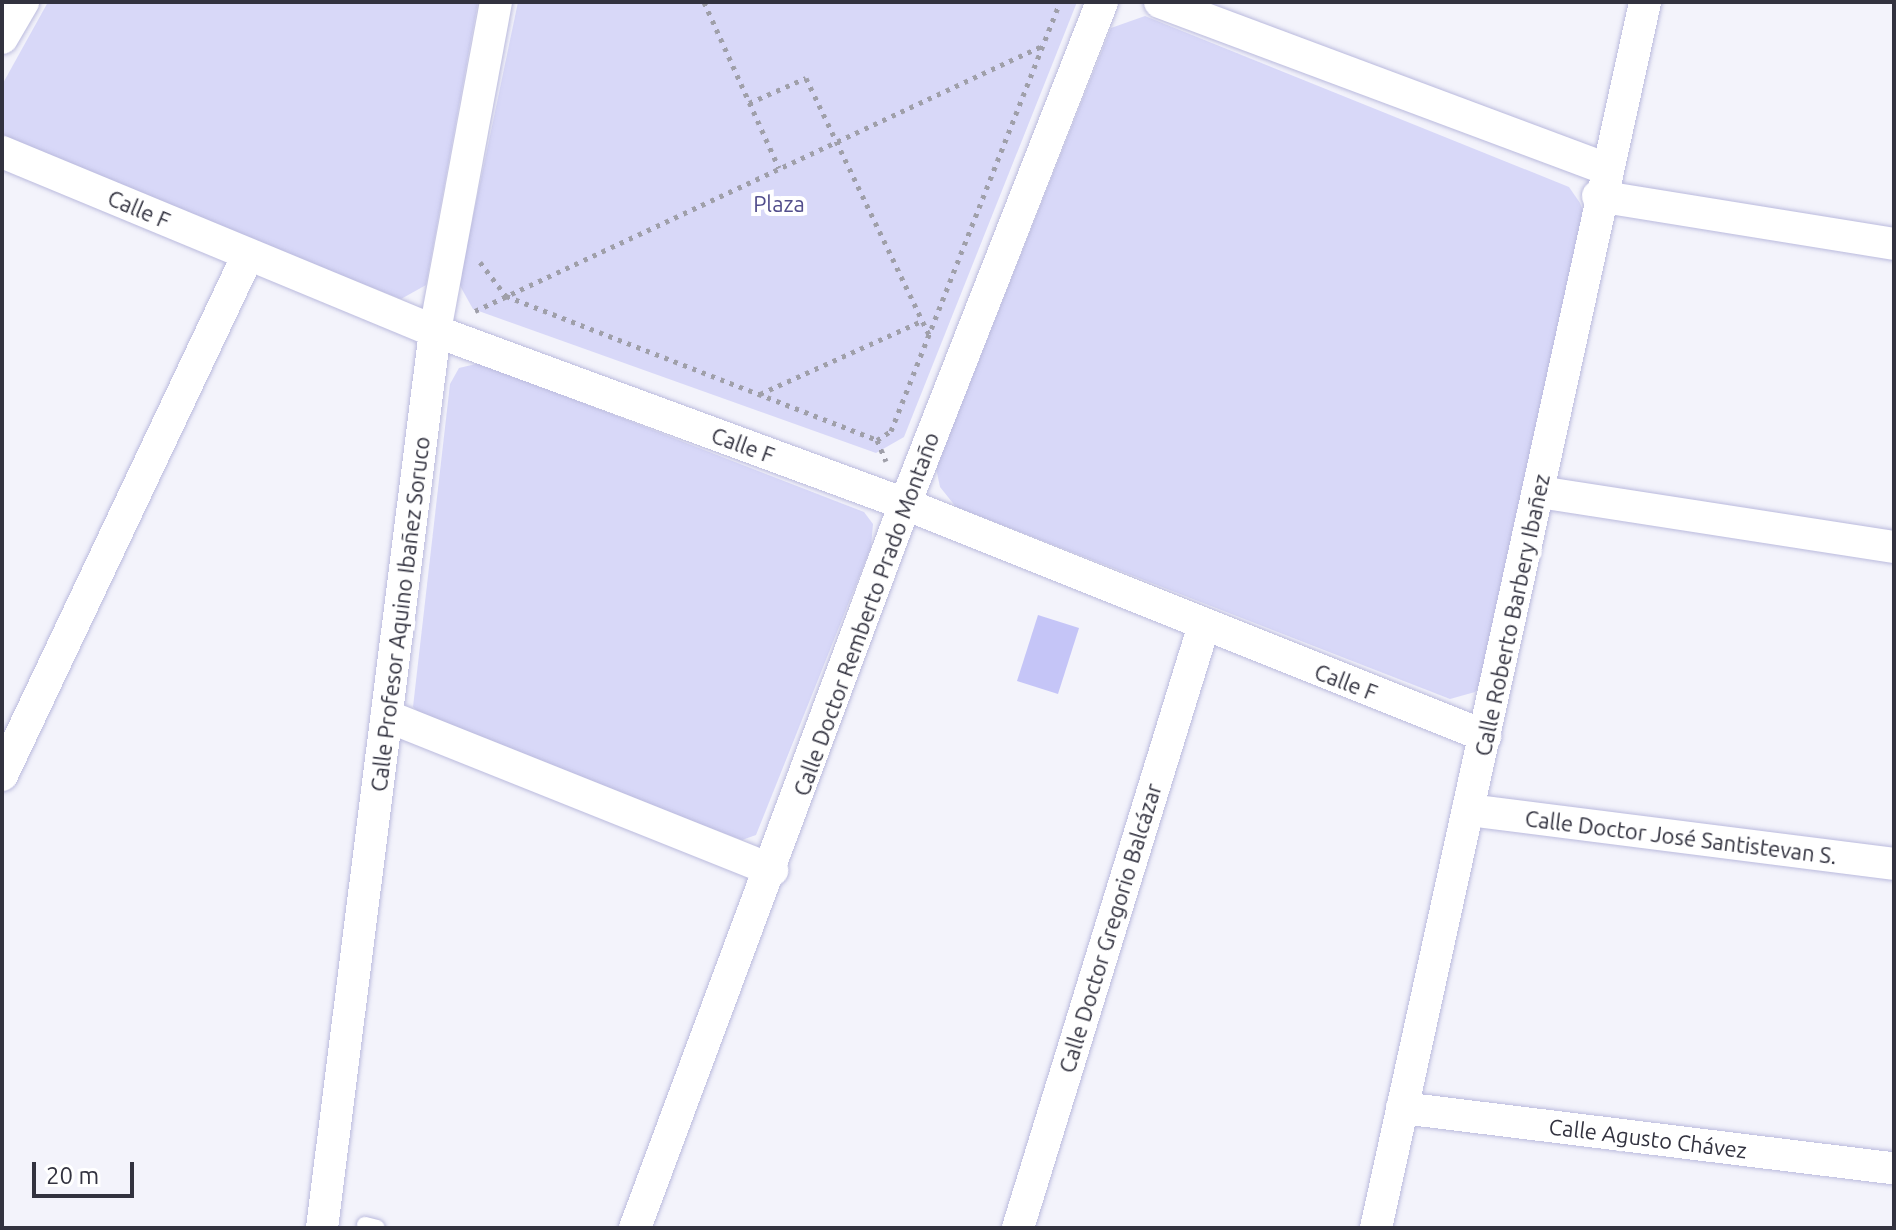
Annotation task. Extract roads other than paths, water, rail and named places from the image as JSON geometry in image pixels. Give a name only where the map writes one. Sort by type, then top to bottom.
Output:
[{"type":"street","points":[[3,34],[23,2]]},
{"type":"street","name":"Calle Profesor Aquino Ibañez Soruco","points":[[322,1228],[435,331],[496,2]]},
{"type":"street","name":"Calle Doctor Remberto Prado Montaño","points":[[635,1228],[772,870],[905,504],[1102,2]]},
{"type":"street","points":[[1160,2],[1602,182],[1894,244]]},
{"type":"street","name":"Calle Roberto Barbery Ibañez","points":[[1376,1228],[1539,492],[1602,182],[1645,2]]},
{"type":"street","name":"Calle F","points":[[2,152],[435,331],[905,504],[1203,628],[1485,736]]},
{"type":"street","points":[[2,775],[248,255]]},
{"type":"street","points":[[1539,492],[1894,547]]},
{"type":"street","name":"Calle Doctor Gregorio Balcázar","points":[[1018,1228],[1203,628]]},
{"type":"street","points":[[387,716],[772,870]]},
{"type":"street","name":"Calle Doctor José Santistevan S.","points":[[1468,810],[1894,864]]},
{"type":"street","name":"Calle Agusto Chávez","points":[[1402,1108],[1894,1168]]},
{"type":"park label","name":"Plaza","points":[[779,204]]}]
